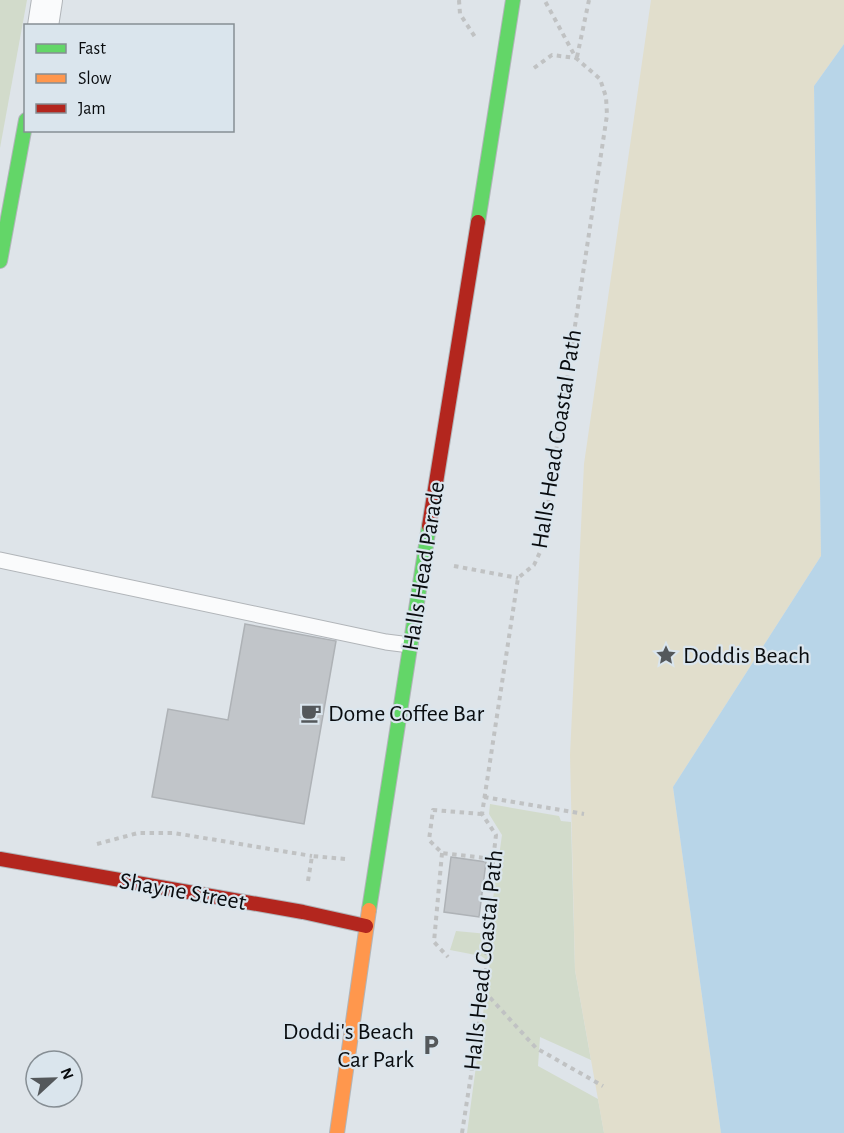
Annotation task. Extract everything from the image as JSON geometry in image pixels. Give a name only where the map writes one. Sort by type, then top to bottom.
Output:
[{"type":"street","points":[[43,24],[47,0]]},
{"type":"street","name":"Halls Head Parade","points":[[337,1133],[366,926],[513,0]]},
{"type":"street","points":[[0,261],[24,131]]},
{"type":"street","name":"Shayne Street","points":[[0,859],[303,912],[366,926]]},
{"type":"lane","points":[[0,560],[386,642],[410,645]]},
{"type":"path","points":[[459,0],[460,14],[476,41]]},
{"type":"path","name":"Halls Head Coastal Path","points":[[462,1133],[484,991],[487,957],[484,936],[496,835],[482,814],[484,797],[518,578],[534,565],[541,550],[607,115],[606,96],[600,80],[576,58],[545,4],[545,0]]},
{"type":"path","points":[[576,58],[589,0]]},
{"type":"path","points":[[423,561],[518,578]]},
{"type":"path","points":[[484,797],[584,814]]},
{"type":"path","points":[[482,814],[433,810],[429,840],[442,853],[493,859]]},
{"type":"path","points":[[86,843],[98,844],[138,833],[174,832],[312,856]]},
{"type":"path","points":[[442,853],[434,942],[448,957]]},
{"type":"path","points":[[484,991],[536,1048],[603,1086]]},
{"type":"green space","points":[[0,0],[27,0],[0,148]]},
{"type":"green space","points":[[490,804],[559,816],[561,821],[571,822],[575,970],[591,1060],[540,1037],[538,1066],[598,1099],[604,1133],[467,1133],[490,962],[481,956],[450,950],[456,931],[488,934],[502,835],[489,814]]},
{"type":"sand","name":"Doddis Beach","points":[[651,0],[844,0],[844,44],[814,86],[821,556],[673,787],[721,1133],[604,1133],[575,970],[570,755],[584,464]]},
{"type":"water","points":[[844,44],[844,1133],[721,1133],[673,787],[821,556],[814,86]]},
{"type":"building","points":[[245,624],[336,641],[304,824],[152,797],[168,709],[228,720]]},
{"type":"building","points":[[451,857],[486,862],[479,917],[444,912]]},
{"type":"traffic: fast","points":[[478,222],[513,0]]},
{"type":"traffic: fast","points":[[0,261],[24,131]]},
{"type":"traffic: fast","points":[[369,910],[429,526]]},
{"type":"traffic: slow","points":[[337,1133],[369,910]]},
{"type":"traffic: jam","points":[[429,526],[478,222]]},
{"type":"traffic: jam","points":[[0,859],[303,912],[366,926]]},
{"type":"place","name":"Doddis Beach","points":[[666,655]]},
{"type":"place","name":"Dome Coffee Bar","points":[[311,713]]},
{"type":"place","name":"Doddi's Beach Car Park","points":[[431,1045]]}]
